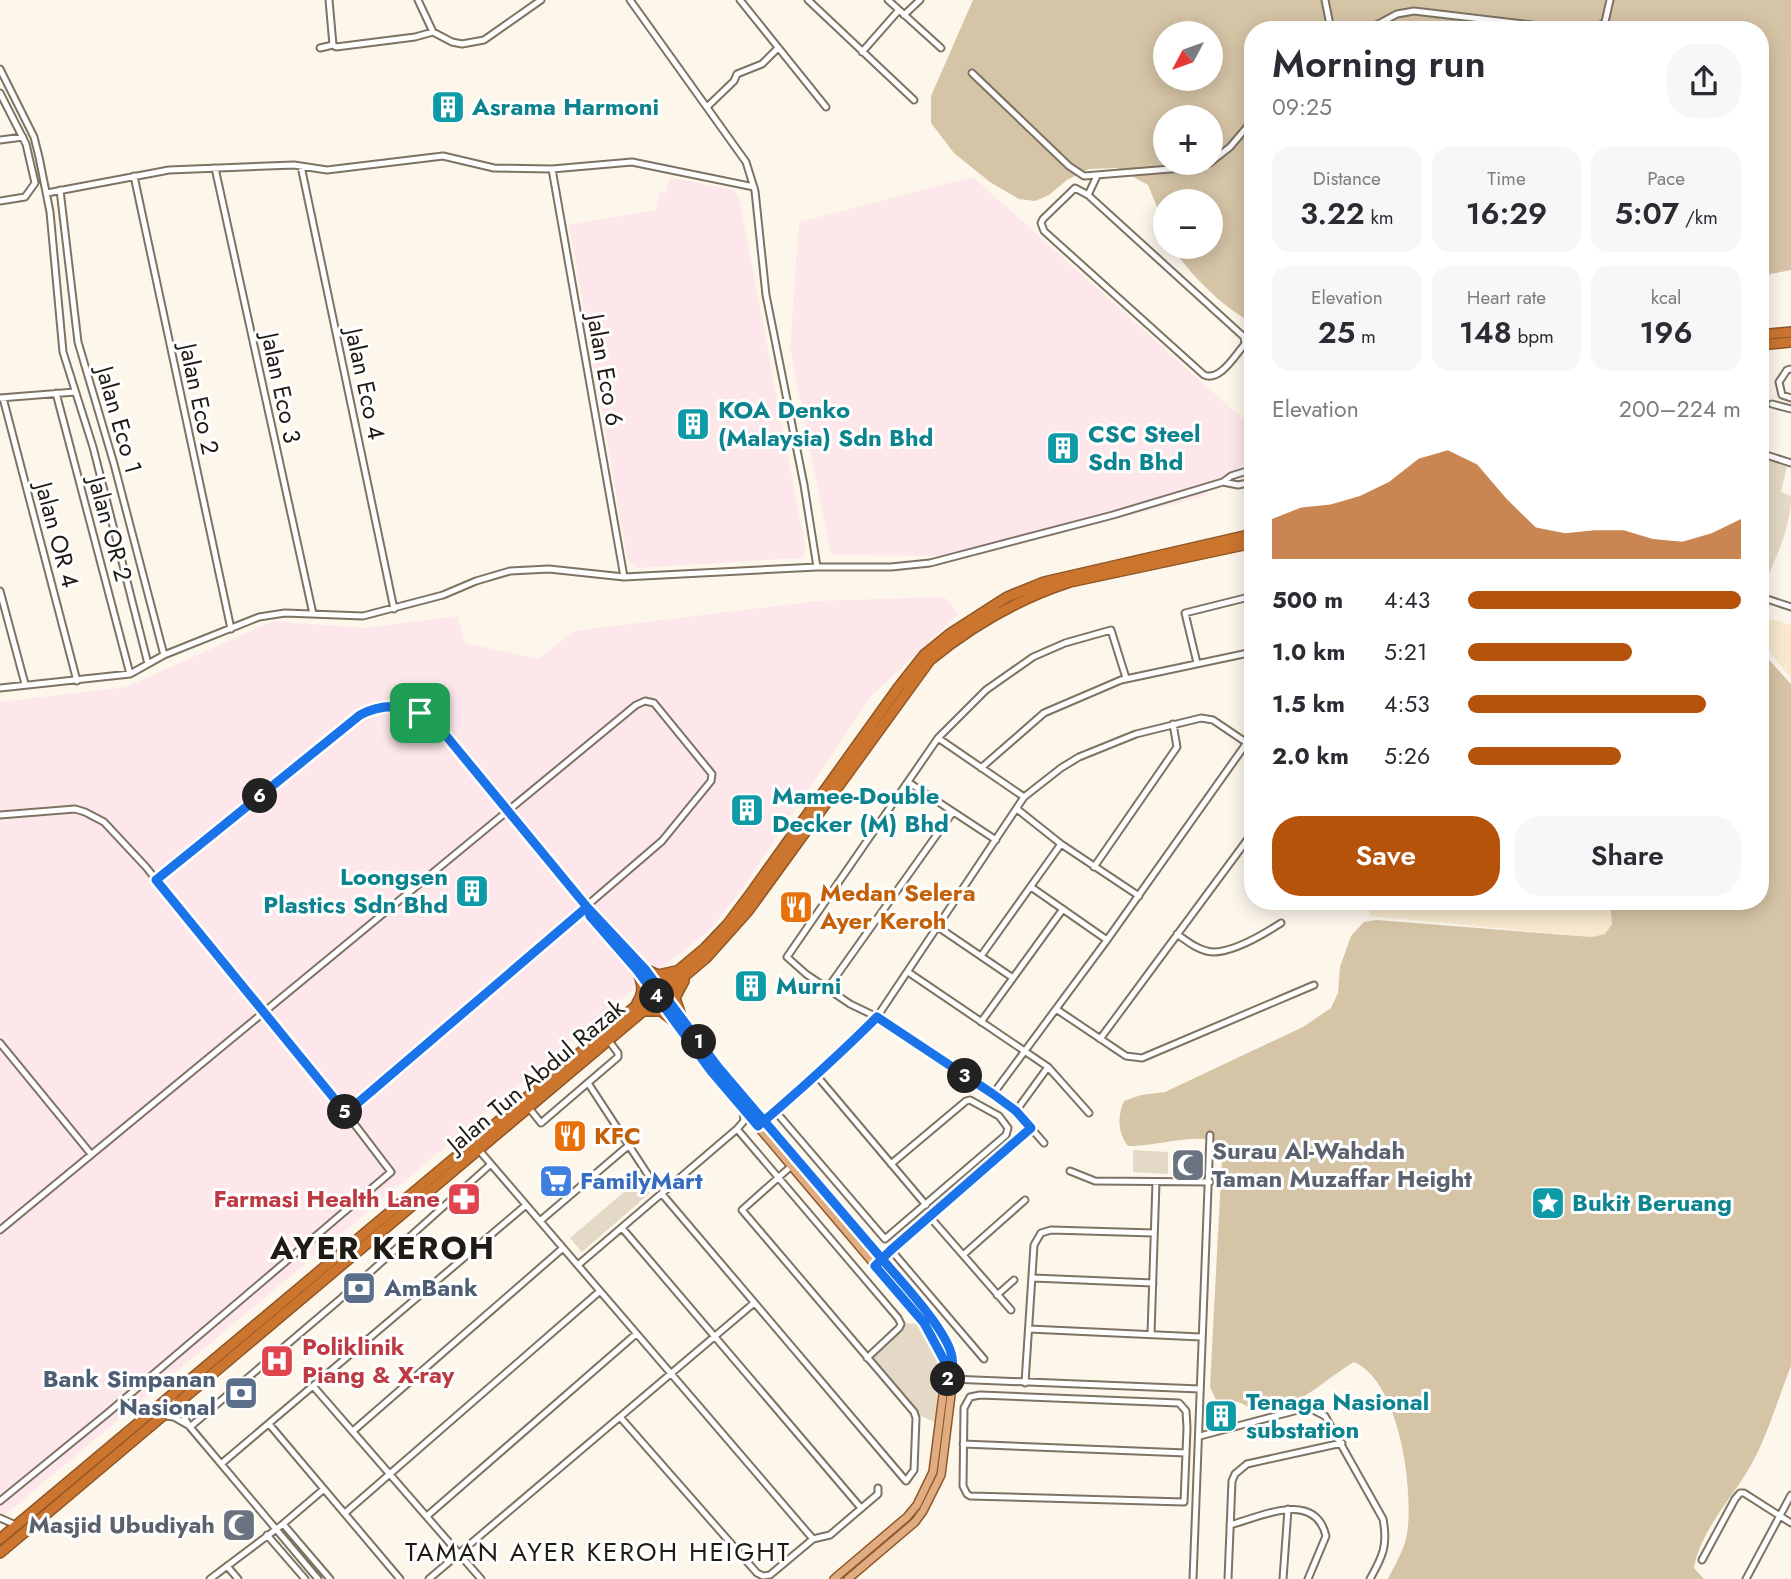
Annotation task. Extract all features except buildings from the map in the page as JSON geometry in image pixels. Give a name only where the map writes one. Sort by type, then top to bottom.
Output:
[{"type":"highway","points":[[1769,334],[1791,332]]},
{"type":"highway","points":[[1769,344],[1791,342]]},
{"type":"highway","name":"Jalan Tun Abdul Razak","points":[[475,1146],[529,1108],[609,1041],[642,1012],[680,969],[727,925],[898,688],[924,655],[951,633],[1007,597],[1044,582],[1244,536]]},
{"type":"highway","name":"Jalan Tun Abdul Razak","points":[[2,1533],[16,1525],[173,1400],[626,1015],[692,971],[737,925],[808,831],[904,694],[930,660],[955,639],[994,614],[1043,591],[1070,582],[1244,545]]},
{"type":"highway","points":[[626,1015],[642,994],[641,969],[658,975],[680,969]]},
{"type":"highway","points":[[679,1021],[676,993],[692,971]]},
{"type":"highway","points":[[642,1012],[656,1009],[679,1021]]},
{"type":"highway","name":"Jalan Tun Abdul Razak","points":[[0,1553],[162,1415],[173,1400]]},
{"type":"main road","points":[[659,993],[742,1108],[761,1123]]},
{"type":"main road","points":[[679,1021],[875,1266],[924,1323],[944,1360],[949,1379],[939,1482],[915,1522],[848,1579]]},
{"type":"main road","points":[[793,1163],[882,1259],[930,1317],[952,1357],[933,1472],[917,1505],[900,1524],[834,1579]]},
{"type":"street","points":[[329,0],[333,45]]},
{"type":"street","points":[[418,0],[433,32]]},
{"type":"street","points":[[320,48],[384,42],[433,32],[457,43],[478,42],[541,0]]},
{"type":"street","points":[[629,0],[746,162],[754,187],[766,295],[804,485],[817,567]]},
{"type":"street","points":[[740,0],[826,107]]},
{"type":"street","points":[[808,0],[914,100]]},
{"type":"street","points":[[888,0],[941,48]]},
{"type":"street","points":[[862,52],[902,13],[920,0]]},
{"type":"street","points":[[1325,0],[1329,21]]},
{"type":"street","points":[[1605,21],[1610,0]]},
{"type":"street","points":[[1384,21],[1397,14],[1414,11],[1499,21]]},
{"type":"street","points":[[706,107],[734,82],[737,74],[762,64],[778,48]]},
{"type":"street","points":[[0,69],[34,137],[47,193],[63,352],[93,447],[148,664]]},
{"type":"street","points":[[972,73],[1078,173],[1097,176],[1153,171]]},
{"type":"street","points":[[0,93],[23,137],[35,183],[30,193],[20,199],[0,201]]},
{"type":"street","points":[[1223,152],[1244,131]]},
{"type":"street","points":[[0,140],[23,137]]},
{"type":"street","points":[[47,193],[169,170],[301,166],[327,170],[443,156],[494,168],[552,169],[632,162],[754,187]]},
{"type":"street","name":"Jalan Eco 4","points":[[301,166],[394,609]]},
{"type":"street","name":"Jalan Eco 3","points":[[215,168],[313,614]]},
{"type":"street","name":"Jalan Eco 6","points":[[552,169],[624,577]]},
{"type":"street","name":"Jalan Eco 2","points":[[134,176],[231,629]]},
{"type":"street","points":[[1086,193],[1089,176]]},
{"type":"street","points":[[1086,193],[1097,176]]},
{"type":"street","points":[[1244,337],[1086,193],[1075,188],[1071,190],[1041,223],[1044,231],[1204,375],[1209,378],[1216,376],[1244,345]]},
{"type":"street","name":"Jalan Eco 1","points":[[60,190],[78,342],[114,464],[164,655]]},
{"type":"street","points":[[1791,369],[1787,370],[1779,382],[1782,395],[1791,398]]},
{"type":"street","points":[[1,398],[75,391]]},
{"type":"street","name":"Jalan OR 2","points":[[56,393],[130,674]]},
{"type":"street","name":"Jalan OR 4","points":[[1,398],[77,681]]},
{"type":"street","points":[[1772,404],[1791,409]]},
{"type":"street","points":[[1769,456],[1791,463]]},
{"type":"street","points":[[0,688],[130,674],[164,655],[259,617],[272,614],[363,616],[443,595],[510,571],[549,569],[624,577],[817,567],[891,567],[929,563],[1112,515],[1223,482],[1244,471]]},
{"type":"street","points":[[1223,482],[1231,485],[1244,483]]},
{"type":"street","points":[[0,591],[25,684]]},
{"type":"street","points":[[1197,663],[1185,613],[1244,598]]},
{"type":"street","points":[[1769,600],[1791,607]]},
{"type":"street","points":[[1044,1143],[1016,1111],[877,1017],[827,989],[789,960],[789,953],[938,738],[986,690],[1033,657],[1065,643],[1111,630],[1126,678]]},
{"type":"street","points":[[981,768],[1044,713],[1126,678],[1244,654]]},
{"type":"street","points":[[0,1230],[636,705],[645,701],[654,703],[712,774],[710,781],[662,841],[346,1113]]},
{"type":"street","points":[[156,880],[349,723],[373,708],[397,707],[415,711],[443,732],[659,993]]},
{"type":"street","points":[[761,1123],[817,1076],[877,1017],[1024,797],[1079,757],[1136,734],[1173,724],[1201,718],[1213,720],[1244,741]]},
{"type":"street","points":[[1094,867],[1177,747],[1173,724]]},
{"type":"street","points":[[938,738],[1024,797]]},
{"type":"street","points":[[993,1094],[1139,896],[1244,747]]},
{"type":"street","points":[[908,782],[996,840]]},
{"type":"street","points":[[0,815],[65,809],[85,812],[104,822],[156,880],[391,1172],[119,1404],[0,1501]]},
{"type":"street","points":[[1017,809],[1061,844],[1139,896]]},
{"type":"street","points":[[827,989],[953,812]]},
{"type":"street","points":[[981,956],[1061,844]]},
{"type":"street","points":[[1100,1039],[1244,844]]},
{"type":"street","points":[[1031,887],[1107,940]]},
{"type":"street","points":[[981,1022],[1063,909]]},
{"type":"street","points":[[1177,934],[1194,947],[1214,952],[1255,940],[1281,923]]},
{"type":"street","points":[[938,927],[1013,978]]},
{"type":"street","points":[[908,972],[1048,1068],[1089,1113]]},
{"type":"street","points":[[1056,1009],[1126,1056],[1142,1058],[1314,985]]},
{"type":"street","points":[[529,1108],[541,1123],[618,1058],[618,1053],[609,1041]]},
{"type":"street","points":[[0,1043],[91,1154]]},
{"type":"street","points":[[1016,1111],[1048,1068]]},
{"type":"street","points":[[817,1076],[926,1205]]},
{"type":"street","points":[[588,1083],[654,1184]]},
{"type":"street","points":[[776,1112],[884,1240],[1006,1135],[1008,1128],[1003,1119],[970,1100],[962,1102],[891,1164]]},
{"type":"street","points":[[578,1265],[737,1129],[744,1121],[742,1108]]},
{"type":"street","points":[[875,1266],[1031,1128]]},
{"type":"street","points":[[737,1129],[898,1318],[901,1324],[899,1328],[867,1357]]},
{"type":"street","points":[[1193,1579],[1210,1135]]},
{"type":"street","points":[[475,1146],[813,1539]]},
{"type":"street","points":[[540,1222],[628,1146]]},
{"type":"street","points":[[662,1194],[906,1481],[914,1470],[914,1412],[741,1209],[793,1163]]},
{"type":"street","points":[[190,1427],[338,1301],[491,1164]]},
{"type":"street","points":[[1070,1171],[1095,1181],[1210,1182]]},
{"type":"street","points":[[1151,1334],[1156,1182]]},
{"type":"street","points":[[962,1255],[1025,1200]]},
{"type":"street","points":[[221,1464],[526,1205]]},
{"type":"street","points":[[929,1216],[1011,1310]]},
{"type":"street","points":[[622,1228],[861,1508]]},
{"type":"street","points":[[1025,1383],[1035,1240],[1046,1231],[1154,1233]]},
{"type":"street","points":[[353,1431],[563,1248]]},
{"type":"street","points":[[891,1250],[984,1359]]},
{"type":"street","points":[[1033,1278],[1153,1283]]},
{"type":"street","points":[[998,1295],[1014,1280]]},
{"type":"street","points":[[345,1513],[600,1291]]},
{"type":"street","points":[[429,1579],[754,1303]]},
{"type":"street","points":[[1029,1329],[1201,1337]]},
{"type":"street","points":[[427,1516],[636,1334]]},
{"type":"street","points":[[949,1379],[1200,1389]]},
{"type":"street","points":[[1008,1382],[1008,1396]]},
{"type":"street","points":[[1017,1383],[1017,1397]]},
{"type":"street","points":[[313,1386],[481,1579]]},
{"type":"street","points":[[980,1395],[1017,1397],[1179,1403],[1186,1411],[1184,1502],[967,1494],[963,1486],[964,1408],[967,1400],[980,1395]]},
{"type":"street","points":[[173,1400],[190,1427],[318,1579]]},
{"type":"street","points":[[1200,1436],[1306,1409],[1325,1416],[1383,1519],[1385,1546],[1370,1579]]},
{"type":"street","points":[[162,1415],[174,1417],[190,1427]]},
{"type":"street","points":[[620,1417],[757,1573],[763,1576],[770,1575],[813,1539],[830,1535],[878,1494],[878,1488]]},
{"type":"street","points":[[269,1424],[400,1579]]},
{"type":"street","points":[[1228,1579],[1232,1481],[1241,1468],[1247,1464],[1342,1443]]},
{"type":"street","points":[[964,1444],[1186,1453]]},
{"type":"street","points":[[210,1579],[324,1489]]},
{"type":"street","points":[[1702,1560],[1740,1493],[1791,1522]]},
{"type":"street","points":[[1746,1579],[1791,1495]]},
{"type":"street","points":[[1230,1525],[1288,1509],[1304,1509],[1312,1513],[1324,1528],[1326,1536],[1308,1579]]},
{"type":"street","points":[[1283,1579],[1288,1509]]},
{"type":"street","points":[[0,1518],[16,1525]]},
{"type":"street","points":[[283,1524],[330,1579]]},
{"type":"street","points":[[267,1535],[305,1579]]},
{"type":"street","points":[[227,1566],[238,1579]]},
{"type":"shaded area","points":[[973,0],[1791,0],[1791,270],[1769,274],[1769,21],[1244,21],[1244,318],[1208,290],[1181,259],[1223,259],[1223,189],[1153,189],[1153,197],[1148,185],[1117,168],[1089,169],[1035,201],[1019,199],[990,182],[954,153],[931,123],[931,96]]},
{"type":"shaded area","points":[[670,177],[733,190],[739,197],[806,551],[801,558],[636,568],[628,561],[569,225],[656,210],[660,192],[666,193]]},
{"type":"shaded area","points":[[973,177],[1244,420],[1244,463],[1202,497],[973,556],[831,555],[790,348],[799,222]]},
{"type":"shaded area","points":[[1769,461],[1787,467],[1781,492],[1791,496],[1788,522],[1769,574]]},
{"type":"shaded area","points":[[944,597],[959,614],[871,696],[742,889],[710,930],[627,995],[0,1519],[0,702],[126,687],[273,621],[366,628],[458,616],[465,643],[538,659],[574,631],[817,601]]},
{"type":"shaded area","points":[[1769,618],[1791,625],[1791,678],[1769,652]]},
{"type":"shaded area","points":[[1769,660],[1791,684],[1791,1366],[1768,1429],[1751,1465],[1703,1540],[1694,1568],[1704,1579],[1388,1579],[1406,1540],[1409,1515],[1400,1439],[1383,1391],[1370,1373],[1354,1362],[1285,1406],[1258,1410],[1238,1402],[1216,1400],[1210,1387],[1222,1158],[1212,1140],[1193,1139],[1128,1146],[1120,1125],[1124,1101],[1141,1095],[1165,1092],[1303,1027],[1331,1008],[1338,993],[1340,967],[1351,936],[1364,922],[1376,920],[1592,937],[1605,934],[1612,924],[1611,910],[1769,910]]},
{"type":"shaded area","points":[[1370,910],[1611,910],[1612,924],[1605,934],[1592,937],[1370,916]]},
{"type":"shaded area","points":[[1133,1150],[1168,1152],[1168,1174],[1133,1172]]},
{"type":"shaded area","points":[[638,1180],[650,1193],[582,1252],[570,1238]]},
{"type":"shaded area","points":[[907,1323],[916,1324],[926,1337],[936,1359],[938,1381],[935,1422],[921,1416],[870,1356]]},
{"type":"place","name":"Asrama Harmoni","points":[[448,107]]},
{"type":"place","name":"KOA Denko (Malaysia) Sdn Bhd","points":[[693,424]]},
{"type":"place","name":"CSC Steel Sdn Bhd","points":[[1063,448]]},
{"type":"place","name":"Mamee-Double Decker (M) Bhd","points":[[747,810]]},
{"type":"place","name":"Loongsen Plastics Sdn Bhd","points":[[472,891]]},
{"type":"place","name":"Medan Selera Ayer Keroh","points":[[796,907]]},
{"type":"place","name":"Murni","points":[[751,986]]},
{"type":"place","name":"KFC","points":[[570,1136]]},
{"type":"place","name":"Surau Al-Wahdah Taman Muzaffar Height","points":[[1188,1165]]},
{"type":"place","name":"FamilyMart","points":[[556,1181]]},
{"type":"place","name":"Farmasi Health Lane","points":[[464,1199]]},
{"type":"place","name":"Bukit Beruang","points":[[1548,1203]]},
{"type":"place","name":"AmBank","points":[[359,1288]]},
{"type":"place","name":"Poliklinik Piang & X-ray","points":[[277,1361]]},
{"type":"place","name":"Bank Simpanan Nasional","points":[[241,1393]]},
{"type":"place","name":"Tenaga Nasional substation","points":[[1221,1416]]},
{"type":"place","name":"Masjid Ubudiyah","points":[[239,1525]]},
{"type":"district","name":"AYER KEROH","points":[[383,1248]]},
{"type":"district","name":"TAMAN AYER KEROH HEIGHT","points":[[598,1552]]},
{"type":"route","points":[[420,713],[385,707],[373,708],[360,715],[156,880],[346,1113],[587,907],[590,916],[637,970],[711,1071],[758,1126],[764,1121],[776,1112],[817,1076],[877,1017],[993,1094],[1016,1111],[1031,1128],[891,1250],[882,1259],[875,1266],[924,1323],[944,1360],[945,1379],[953,1379],[951,1352],[930,1317],[893,1271],[882,1259],[797,1161],[764,1121],[718,1067],[645,969],[587,907],[443,732],[420,713]]}]
